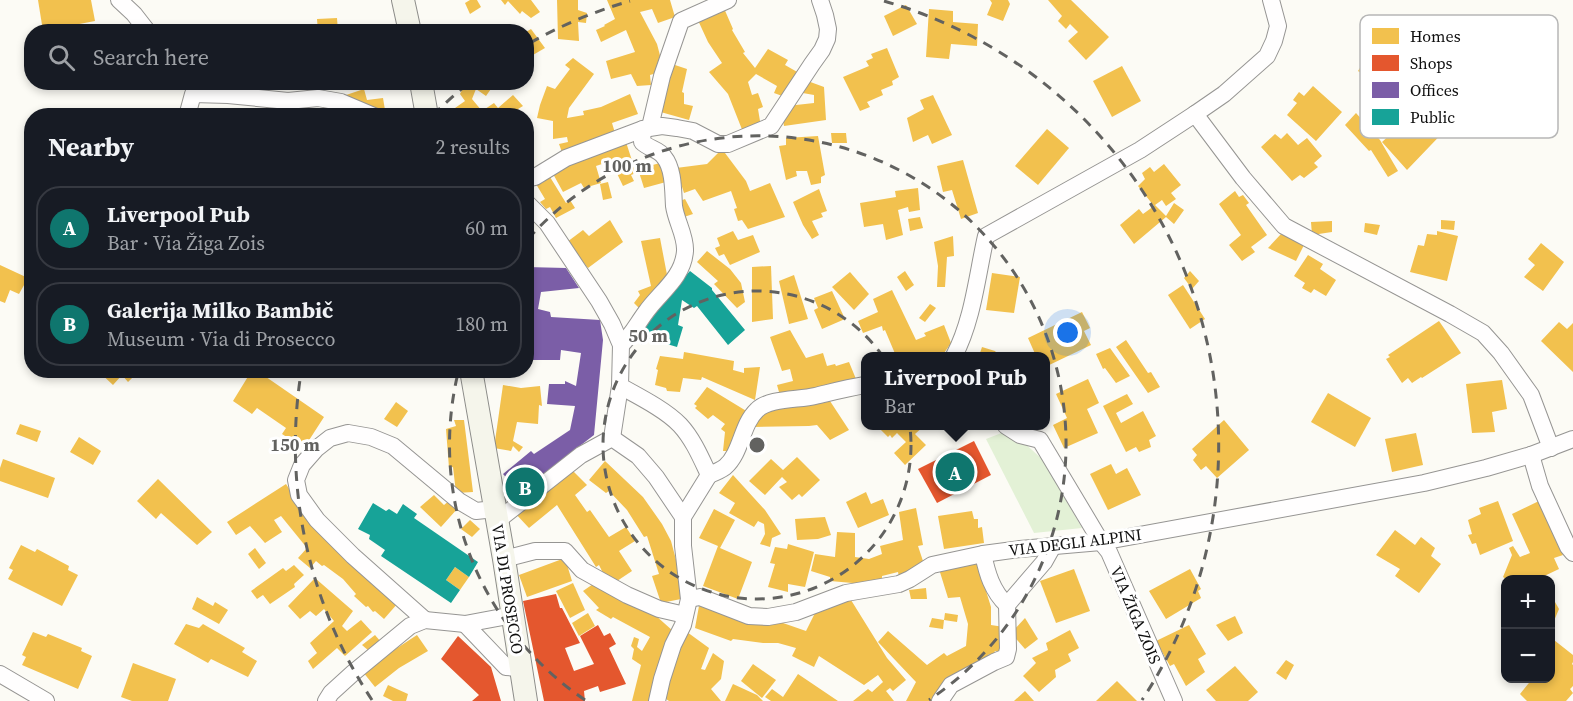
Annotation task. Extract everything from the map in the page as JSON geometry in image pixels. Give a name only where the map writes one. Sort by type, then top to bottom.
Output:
[{"type":"main road","points":[[403,0],[408,24]]},
{"type":"main road","points":[[422,90],[426,108]]},
{"type":"main road","name":"VIA DI PROSECCO","points":[[472,378],[526,701]]},
{"type":"street","points":[[119,0],[142,24]]},
{"type":"street","points":[[621,345],[628,339],[646,312],[675,280],[681,269],[685,252],[674,208],[674,187],[667,159],[660,152],[642,142],[662,76],[681,21],[728,0]]},
{"type":"street","points":[[534,177],[566,158],[646,128],[662,126],[693,131],[718,144],[728,144],[771,126],[827,39],[828,29],[820,0]]},
{"type":"street","points":[[957,352],[967,325],[986,236],[1140,150],[1224,94],[1268,56],[1278,26],[1271,0]]},
{"type":"street","points":[[188,108],[189,90]]},
{"type":"street","points":[[200,90],[288,101],[318,98],[341,102],[355,108]]},
{"type":"street","points":[[1195,114],[1243,178],[1284,226],[1483,333],[1501,352],[1531,395],[1551,448]]},
{"type":"street","points":[[534,210],[547,223],[593,292],[612,324],[621,345],[620,386],[612,438]]},
{"type":"street","points":[[620,386],[650,402],[680,424],[697,450],[709,475]]},
{"type":"street","points":[[657,701],[662,679],[687,607],[683,517],[709,475],[725,468],[734,456],[751,418],[763,406],[861,386]]},
{"type":"street","name":"VIA ŽIGA ZOIS","points":[[1012,430],[1020,435],[1040,440],[1108,552],[1174,701]]},
{"type":"street","points":[[425,620],[353,556],[317,520],[299,495],[296,480],[302,465],[316,449],[330,438],[348,433],[371,437],[393,446],[459,501],[476,511],[496,515],[581,454],[612,438]]},
{"type":"street","points":[[612,438],[638,456],[656,477],[683,517]]},
{"type":"street","name":"VIA DEGLI ALPINI","points":[[504,559],[535,551],[565,550],[582,570],[627,595],[659,609],[687,607],[700,597],[748,615],[768,617],[796,612],[846,593],[899,584],[932,565],[983,554],[1101,542],[1424,483],[1532,455],[1573,439]]},
{"type":"street","points":[[1532,455],[1540,486],[1563,538],[1573,553]]},
{"type":"street","points":[[940,701],[951,685],[1006,657],[1008,649],[1007,605],[1044,562],[1053,546]]},
{"type":"street","points":[[983,554],[987,573],[994,588],[999,598],[1007,605]]},
{"type":"street","points":[[326,701],[331,693],[353,673],[410,626],[425,620],[465,624],[513,615]]},
{"type":"street","points":[[465,624],[506,667],[520,668]]},
{"type":"street","points":[[0,674],[46,701]]},
{"type":"green space","points":[[1004,432],[1021,440],[1042,459],[1082,528],[1034,533],[986,439]]},
{"type":"building: Homes","points":[[38,0],[91,0],[95,21],[79,24],[42,24]]},
{"type":"building: Homes","points":[[477,0],[481,7],[470,14],[465,3]]},
{"type":"building: Homes","points":[[501,0],[531,0],[540,12],[531,18],[522,11],[520,14],[508,1],[505,5]]},
{"type":"building: Homes","points":[[557,0],[578,0],[578,10],[587,13],[586,23],[578,22],[579,41],[558,39]]},
{"type":"building: Homes","points":[[607,0],[670,0],[675,17],[658,23],[652,9],[640,12],[657,44],[662,63],[660,72],[650,75],[651,85],[637,86],[631,74],[611,79],[606,61],[635,52],[626,30],[601,42],[596,30],[615,19]]},
{"type":"building: Homes","points":[[990,0],[1008,0],[1010,4],[1003,21],[987,15],[992,3]]},
{"type":"building: Homes","points":[[1048,0],[1071,0],[1109,37],[1086,60],[1068,41],[1078,32],[1070,24],[1066,29],[1058,21],[1062,16]]},
{"type":"building: Homes","points":[[906,5],[917,24],[893,36],[884,16]]},
{"type":"building: Homes","points":[[723,6],[732,30],[745,52],[743,53],[755,68],[768,49],[788,60],[785,65],[799,73],[785,97],[774,93],[777,86],[756,74],[748,82],[752,95],[758,93],[763,107],[758,109],[761,127],[743,132],[728,94],[709,72],[722,63],[708,42],[696,16]]},
{"type":"building: Homes","points":[[929,9],[953,11],[953,22],[978,24],[977,46],[951,44],[949,59],[926,57]]},
{"type":"building: Homes","points":[[337,18],[337,24],[317,24],[317,19]]},
{"type":"building: Homes","points":[[534,33],[545,48],[534,54]]},
{"type":"building: Homes","points":[[887,48],[899,77],[892,81],[893,85],[881,90],[883,95],[867,102],[870,107],[860,111],[843,77],[869,66],[866,61],[873,58],[871,54]]},
{"type":"building: Homes","points":[[573,58],[594,74],[569,108],[567,118],[584,115],[583,111],[601,107],[630,94],[638,114],[612,123],[615,133],[563,155],[559,144],[568,142],[567,137],[553,139],[553,121],[537,118],[547,86],[555,89],[570,69],[565,65]]},
{"type":"building: Homes","points":[[669,63],[687,69],[682,92],[684,93],[684,104],[693,106],[689,120],[657,111]]},
{"type":"building: Homes","points":[[1122,66],[1141,101],[1112,117],[1093,81]]},
{"type":"building: Homes","points":[[805,80],[824,87],[826,120],[784,126],[782,115],[787,106],[814,103],[814,95],[797,92]]},
{"type":"building: Homes","points":[[1313,86],[1342,112],[1316,141],[1287,115],[1297,103],[1293,100],[1299,92],[1304,96]]},
{"type":"building: Homes","points":[[364,90],[367,100],[383,98],[385,108],[365,108],[346,101],[346,95]]},
{"type":"building: Homes","points":[[462,90],[476,90],[472,99],[480,108],[455,108],[465,101],[460,94]]},
{"type":"building: Homes","points":[[477,90],[490,90],[486,96]]},
{"type":"building: Homes","points":[[513,95],[523,106],[520,108],[498,108]]},
{"type":"building: Homes","points":[[933,95],[952,135],[932,144],[928,135],[913,142],[907,118],[924,109],[920,100]]},
{"type":"building: Homes","points":[[494,103],[498,108],[486,108]]},
{"type":"building: Homes","points":[[1356,113],[1360,118],[1360,138],[1378,138],[1398,171],[1388,177],[1371,150],[1369,151],[1345,125]]},
{"type":"building: Homes","points":[[1047,129],[1069,148],[1038,185],[1015,166]]},
{"type":"building: Homes","points":[[831,133],[846,133],[847,143],[832,143]]},
{"type":"building: Homes","points":[[1287,133],[1298,145],[1307,138],[1322,156],[1314,163],[1318,167],[1304,178],[1300,175],[1292,181],[1261,147],[1275,134],[1281,139]]},
{"type":"building: Homes","points":[[818,136],[825,175],[821,177],[821,183],[811,185],[807,171],[796,171],[797,176],[786,180],[779,146],[786,145],[786,138]]},
{"type":"building: Homes","points":[[1386,138],[1438,138],[1407,170],[1382,142]]},
{"type":"building: Homes","points":[[625,139],[636,173],[631,175],[634,181],[623,186],[611,161],[596,166],[601,183],[584,188],[581,183],[563,192],[552,172]]},
{"type":"building: Homes","points":[[722,149],[746,181],[750,191],[770,183],[785,217],[748,229],[742,220],[738,221],[734,209],[737,208],[731,191],[703,201],[695,189],[684,193],[676,168],[707,164]]},
{"type":"building: Homes","points":[[963,160],[978,213],[961,219],[952,190],[943,192],[937,166]]},
{"type":"building: Homes","points":[[660,163],[666,182],[644,188],[638,169]]},
{"type":"building: Homes","points":[[1164,164],[1181,185],[1171,193],[1176,199],[1166,206],[1162,200],[1155,205],[1166,216],[1174,203],[1184,210],[1174,224],[1166,217],[1134,244],[1120,225],[1139,209],[1143,214],[1154,206],[1138,186],[1145,179],[1142,173],[1150,167],[1154,172]]},
{"type":"building: Homes","points":[[550,177],[566,203],[570,200],[575,208],[556,218],[550,207],[546,209],[540,202],[545,199],[536,184]]},
{"type":"building: Homes","points":[[608,182],[612,198],[603,200],[600,184]]},
{"type":"building: Homes","points":[[918,188],[920,210],[909,212],[908,207],[898,210],[903,235],[886,240],[883,224],[864,227],[860,203],[896,197],[895,191]]},
{"type":"building: Homes","points":[[819,189],[827,211],[821,213],[823,217],[812,221],[819,235],[812,239],[793,202]]},
{"type":"building: Homes","points":[[1235,191],[1239,197],[1243,195],[1249,203],[1246,205],[1267,235],[1251,247],[1255,252],[1242,261],[1229,245],[1241,235],[1219,204]]},
{"type":"building: Homes","points":[[685,199],[693,214],[681,218],[675,203]]},
{"type":"building: Homes","points":[[920,217],[923,228],[910,231],[908,219]]},
{"type":"building: Homes","points":[[610,220],[623,242],[588,268],[567,242],[583,230],[589,236]]},
{"type":"building: Homes","points":[[1441,220],[1455,221],[1454,230],[1441,229]]},
{"type":"building: Homes","points":[[1332,221],[1332,232],[1312,235],[1311,222]]},
{"type":"building: Homes","points":[[1365,223],[1380,225],[1377,235],[1364,232]]},
{"type":"building: Homes","points":[[733,231],[738,240],[753,235],[760,252],[730,265],[724,254],[719,256],[715,248],[720,246],[717,238]]},
{"type":"building: Homes","points":[[1437,231],[1458,236],[1447,281],[1410,272],[1418,245],[1424,246],[1427,234],[1437,235]]},
{"type":"building: Homes","points":[[1281,234],[1304,245],[1296,261],[1268,248]]},
{"type":"building: Homes","points":[[953,236],[954,256],[947,257],[945,287],[937,287],[938,266],[934,242]]},
{"type":"building: Homes","points":[[660,238],[668,280],[640,309],[634,303],[640,295],[638,291],[651,286],[641,241]]},
{"type":"building: Homes","points":[[1541,243],[1564,262],[1543,291],[1524,277],[1535,265],[1528,259]]},
{"type":"building: Homes","points":[[707,251],[730,269],[741,283],[745,302],[737,308],[714,284],[718,281],[697,262]]},
{"type":"building: Homes","points":[[1308,255],[1323,264],[1320,269],[1336,280],[1326,296],[1314,289],[1311,293],[1302,288],[1305,283],[1294,276]]},
{"type":"building: Homes","points":[[0,265],[24,276],[24,285],[19,294],[10,290],[5,303],[0,301]]},
{"type":"building: Homes","points":[[771,266],[773,319],[752,322],[752,267]]},
{"type":"building: Homes","points":[[905,271],[914,285],[906,291],[897,277]]},
{"type":"building: Homes","points":[[1190,271],[1199,281],[1192,289],[1184,278]]},
{"type":"building: Homes","points":[[850,272],[869,294],[854,310],[832,287]]},
{"type":"building: Homes","points":[[992,273],[1020,277],[1014,313],[986,310]]},
{"type":"building: Homes","points":[[794,275],[808,319],[789,324],[779,281]]},
{"type":"building: Homes","points":[[1183,285],[1205,319],[1190,329],[1168,295]]},
{"type":"building: Homes","points":[[892,290],[916,340],[926,336],[924,333],[944,325],[951,343],[945,352],[894,352],[882,326],[863,333],[858,321],[878,312],[873,299]]},
{"type":"building: Homes","points":[[832,291],[845,319],[822,329],[814,310],[818,308],[814,298]]},
{"type":"building: Homes","points":[[930,304],[936,308],[925,322],[919,318]]},
{"type":"building: Homes","points":[[1082,312],[1090,328],[1084,331],[1091,345],[1050,365],[1050,352],[1034,352],[1028,338]]},
{"type":"building: Homes","points":[[1439,321],[1461,353],[1422,378],[1412,383],[1408,378],[1402,383],[1386,359],[1390,357],[1388,355]]},
{"type":"building: Homes","points":[[1559,322],[1567,329],[1573,323],[1573,372],[1541,341]]},
{"type":"building: Homes","points":[[790,330],[806,358],[823,353],[827,366],[849,362],[856,379],[781,399],[777,385],[793,381],[790,369],[782,371],[770,337]]},
{"type":"building: Homes","points":[[1126,340],[1160,387],[1148,393],[1116,347]]},
{"type":"building: Homes","points":[[982,347],[996,352],[980,352]]},
{"type":"building: Homes","points":[[1110,348],[1130,376],[1116,383],[1105,368],[1103,369],[1096,354]]},
{"type":"building: Homes","points":[[684,352],[734,361],[733,370],[744,373],[744,368],[760,367],[755,400],[702,377],[701,380],[683,378],[680,392],[667,391],[666,388],[655,385],[660,356],[683,359]]},
{"type":"building: Homes","points":[[106,378],[119,378],[113,385]]},
{"type":"building: Homes","points":[[247,378],[268,378],[324,417],[304,448],[282,434],[286,428],[257,408],[252,414],[233,401]]},
{"type":"building: Homes","points":[[1088,379],[1099,403],[1087,409],[1098,433],[1064,448],[1053,425],[1067,418],[1056,394]]},
{"type":"building: Homes","points":[[1502,380],[1507,409],[1492,412],[1495,432],[1472,433],[1466,384]]},
{"type":"building: Homes","points":[[503,385],[521,388],[540,386],[542,406],[539,405],[538,424],[517,422],[513,441],[523,447],[519,452],[513,446],[511,451],[494,448]]},
{"type":"building: Homes","points":[[707,387],[748,412],[731,451],[723,451],[725,432],[721,429],[725,424],[713,415],[708,419],[695,408],[697,406],[694,404]]},
{"type":"building: Homes","points":[[1328,393],[1371,418],[1355,447],[1311,422]]},
{"type":"building: Homes","points":[[1127,394],[1133,404],[1116,413],[1121,423],[1143,411],[1156,436],[1149,440],[1151,447],[1139,452],[1136,447],[1126,452],[1103,406]]},
{"type":"building: Homes","points":[[828,398],[849,430],[830,440],[817,425],[753,427],[761,413]]},
{"type":"building: Homes","points":[[396,402],[408,411],[397,427],[384,419]]},
{"type":"building: Homes","points":[[454,420],[464,420],[473,492],[456,493],[453,467],[449,468],[446,429],[456,426]]},
{"type":"building: Homes","points":[[1224,420],[1249,450],[1217,478],[1206,466],[1201,470],[1193,460],[1197,455],[1192,449]]},
{"type":"building: Homes","points":[[20,424],[41,431],[37,442],[16,434]]},
{"type":"building: Homes","points":[[881,430],[920,430],[915,434],[926,445],[905,465],[894,453],[906,442],[897,433],[892,438],[890,435],[888,437]]},
{"type":"building: Homes","points":[[1416,433],[1423,465],[1392,472],[1385,439]]},
{"type":"building: Homes","points":[[79,437],[101,451],[93,465],[70,452]]},
{"type":"building: Homes","points":[[797,457],[820,480],[802,497],[799,494],[792,500],[779,487],[787,482],[782,477],[765,495],[749,481],[771,459],[783,470]]},
{"type":"building: Homes","points":[[3,459],[55,478],[48,498],[0,481]]},
{"type":"building: Homes","points":[[605,461],[643,497],[662,524],[671,541],[679,571],[681,599],[661,603],[652,576],[659,574],[647,536],[644,537],[627,510],[609,491],[606,493],[589,480]]},
{"type":"building: Homes","points":[[1111,464],[1116,474],[1127,468],[1141,495],[1108,510],[1090,474]]},
{"type":"building: Homes","points":[[570,468],[587,485],[575,495],[587,512],[590,510],[609,537],[626,527],[635,541],[619,551],[632,571],[614,583],[604,575],[599,565],[596,567],[557,505],[529,528],[514,512]]},
{"type":"building: Homes","points":[[733,475],[765,510],[781,534],[772,538],[770,547],[760,544],[765,534],[764,524],[758,521],[754,527],[729,513],[735,503],[719,493]]},
{"type":"building: Homes","points":[[158,479],[212,532],[197,545],[161,513],[156,519],[137,501]]},
{"type":"building: Homes","points":[[286,484],[312,524],[398,603],[384,619],[368,606],[366,607],[354,596],[356,594],[343,579],[324,565],[316,561],[310,568],[298,558],[307,548],[281,516],[274,520],[282,532],[265,543],[250,526],[236,535],[227,522]]},
{"type":"building: Homes","points":[[866,492],[871,504],[883,499],[889,515],[858,528],[846,502]]},
{"type":"building: Homes","points":[[434,495],[444,505],[450,500],[458,508],[441,527],[420,507]]},
{"type":"building: Homes","points":[[1541,500],[1563,555],[1554,558],[1559,569],[1546,575],[1504,575],[1512,555],[1509,548],[1513,546],[1520,557],[1530,553],[1512,514]]},
{"type":"building: Homes","points":[[1498,501],[1513,541],[1480,555],[1476,543],[1472,544],[1468,535],[1472,534],[1468,520],[1481,514],[1479,508]]},
{"type":"building: Homes","points":[[916,508],[923,545],[918,546],[924,564],[899,577],[898,572],[864,584],[830,581],[830,577],[811,571],[815,554],[835,557],[837,532],[855,533],[855,557],[869,559],[882,554],[880,546],[903,540],[899,512]]},
{"type":"building: Homes","points":[[714,509],[735,520],[720,548],[752,562],[738,599],[703,586],[718,546],[699,538]]},
{"type":"building: Homes","points":[[972,511],[974,519],[978,519],[978,528],[982,527],[984,543],[944,549],[938,516]]},
{"type":"building: Homes","points":[[825,517],[831,535],[818,539],[797,540],[795,519]]},
{"type":"building: Homes","points":[[470,520],[480,529],[472,537],[461,529]]},
{"type":"building: Homes","points":[[1395,530],[1415,545],[1421,537],[1435,548],[1431,556],[1441,564],[1419,593],[1395,576],[1400,569],[1376,555]]},
{"type":"building: Homes","points":[[788,544],[814,552],[805,587],[788,584],[788,592],[768,587],[775,564],[770,563],[775,547],[787,549]]},
{"type":"building: Homes","points":[[21,545],[35,552],[37,549],[69,566],[68,570],[78,575],[62,606],[8,579],[13,570],[9,568]]},
{"type":"building: Homes","points":[[255,548],[266,563],[259,569],[248,554]]},
{"type":"building: Homes","points":[[565,558],[572,581],[527,597],[519,575]]},
{"type":"building: Homes","points":[[977,562],[991,607],[991,625],[1004,627],[1002,652],[995,651],[993,655],[989,654],[986,660],[939,688],[931,701],[906,701],[916,682],[878,642],[888,631],[927,665],[944,653],[947,656],[966,646],[968,624],[960,597],[948,598],[939,569]]},
{"type":"building: Homes","points":[[294,565],[304,575],[294,584],[295,587],[270,604],[263,595],[257,599],[251,591],[283,568],[286,571]]},
{"type":"building: Homes","points":[[455,567],[469,577],[460,590],[446,580]]},
{"type":"building: Homes","points":[[1074,569],[1090,611],[1056,623],[1040,581]]},
{"type":"building: Homes","points":[[1190,569],[1201,589],[1198,591],[1201,598],[1166,619],[1149,591]]},
{"type":"building: Homes","points":[[315,578],[353,611],[342,626],[347,631],[361,620],[372,632],[345,656],[337,648],[313,669],[308,661],[317,653],[310,643],[334,621],[324,609],[316,616],[310,611],[300,619],[288,606]]},
{"type":"building: Homes","points":[[596,582],[655,615],[673,631],[653,701],[632,701],[641,665],[632,659],[634,649],[631,646],[634,637],[639,639],[637,647],[642,651],[650,637],[596,610],[599,608],[583,591]]},
{"type":"building: Homes","points":[[573,583],[585,610],[570,618],[556,591]]},
{"type":"building: Homes","points":[[926,588],[927,599],[911,599],[909,590]]},
{"type":"building: Homes","points":[[197,597],[213,606],[215,602],[228,610],[219,624],[192,609]]},
{"type":"building: Homes","points":[[851,600],[887,658],[906,680],[893,691],[890,688],[886,691],[894,701],[853,701],[868,689],[872,692],[883,682],[878,675],[864,685],[819,656],[814,667],[792,656],[796,648],[778,643],[733,639],[731,641],[695,628],[699,606],[735,618],[783,623],[806,631],[815,613]]},
{"type":"building: Homes","points":[[1555,602],[1559,609],[1555,618]]},
{"type":"building: Homes","points":[[588,613],[595,626],[579,636],[572,623]]},
{"type":"building: Homes","points":[[945,613],[958,615],[957,622],[944,620]]},
{"type":"building: Homes","points":[[1235,616],[1243,633],[1228,641],[1216,625]]},
{"type":"building: Homes","points":[[932,618],[944,620],[943,629],[929,627]]},
{"type":"building: Homes","points":[[1025,618],[1038,639],[1025,649],[1011,633]]},
{"type":"building: Homes","points":[[186,624],[199,628],[203,624],[245,648],[242,652],[257,661],[248,677],[211,659],[208,663],[174,644]]},
{"type":"building: Homes","points":[[1189,625],[1206,654],[1198,659],[1205,672],[1186,686],[1174,664],[1170,666],[1156,641]]},
{"type":"building: Homes","points":[[1070,630],[1079,648],[1068,654],[1071,661],[1055,670],[1056,677],[1039,692],[1023,676],[1036,663],[1032,658],[1048,650],[1046,643]]},
{"type":"building: Homes","points":[[33,632],[46,637],[48,634],[82,648],[81,651],[92,656],[78,689],[22,665],[26,657],[22,655]]},
{"type":"building: Homes","points":[[687,632],[709,648],[701,669],[705,670],[713,653],[724,661],[721,679],[711,689],[721,701],[669,701],[663,697]]},
{"type":"building: Homes","points":[[375,635],[381,642],[369,651],[362,645]]},
{"type":"building: Homes","points":[[417,635],[428,651],[399,668],[375,687],[363,672]]},
{"type":"building: Homes","points":[[1555,641],[1573,655],[1573,686],[1570,689],[1573,693],[1566,701],[1527,701],[1520,694],[1529,683],[1555,683]]},
{"type":"building: Homes","points":[[1286,660],[1294,665],[1286,680],[1276,673]]},
{"type":"building: Homes","points":[[133,663],[176,679],[168,701],[132,701],[121,697]]},
{"type":"building: Homes","points":[[753,664],[776,680],[762,698],[741,681]]},
{"type":"building: Homes","points":[[1235,666],[1258,692],[1248,701],[1216,701],[1206,690]]},
{"type":"building: Homes","points":[[798,674],[838,701],[771,701],[765,697],[772,689],[783,697]]},
{"type":"building: Homes","points":[[1117,681],[1137,701],[1096,701]]},
{"type":"building: Homes","points":[[733,684],[757,695],[763,701],[725,701]]},
{"type":"building: Homes","points":[[388,685],[408,694],[406,701],[393,701],[383,696]]},
{"type":"building: Homes","points":[[1025,691],[1034,701],[1014,701]]},
{"type":"building: Shops","points":[[974,441],[991,475],[937,503],[918,469]]},
{"type":"building: Shops","points":[[556,594],[560,608],[580,643],[565,648],[574,671],[594,664],[580,636],[598,625],[604,636],[610,633],[616,644],[609,648],[626,684],[600,692],[598,686],[584,691],[585,701],[544,701],[523,601]]},
{"type":"building: Shops","points":[[458,636],[491,667],[501,701],[472,701],[479,695],[441,659]]},
{"type":"building: Offices","points":[[534,267],[566,268],[579,288],[541,292],[538,309],[550,312],[551,317],[600,320],[603,340],[594,435],[520,492],[503,474],[531,451],[534,454],[570,430],[575,406],[547,404],[549,384],[565,384],[565,381],[576,386],[581,353],[561,350],[560,360],[534,360]]},
{"type":"building: Public","points":[[690,271],[712,288],[745,330],[728,345],[697,306],[694,308],[682,300],[678,325],[683,327],[677,347],[640,336],[648,318]]},
{"type":"building: Public","points":[[373,503],[386,511],[389,509],[397,514],[403,504],[417,514],[414,518],[478,562],[469,577],[455,567],[446,580],[460,590],[451,603],[381,556],[385,550],[369,539],[370,535],[358,529]]},
{"type":"place","name":"Liverpool Pub","points":[[955,472]]},
{"type":"place","name":"Galerija Milko Bambič","points":[[525,487]]}]
